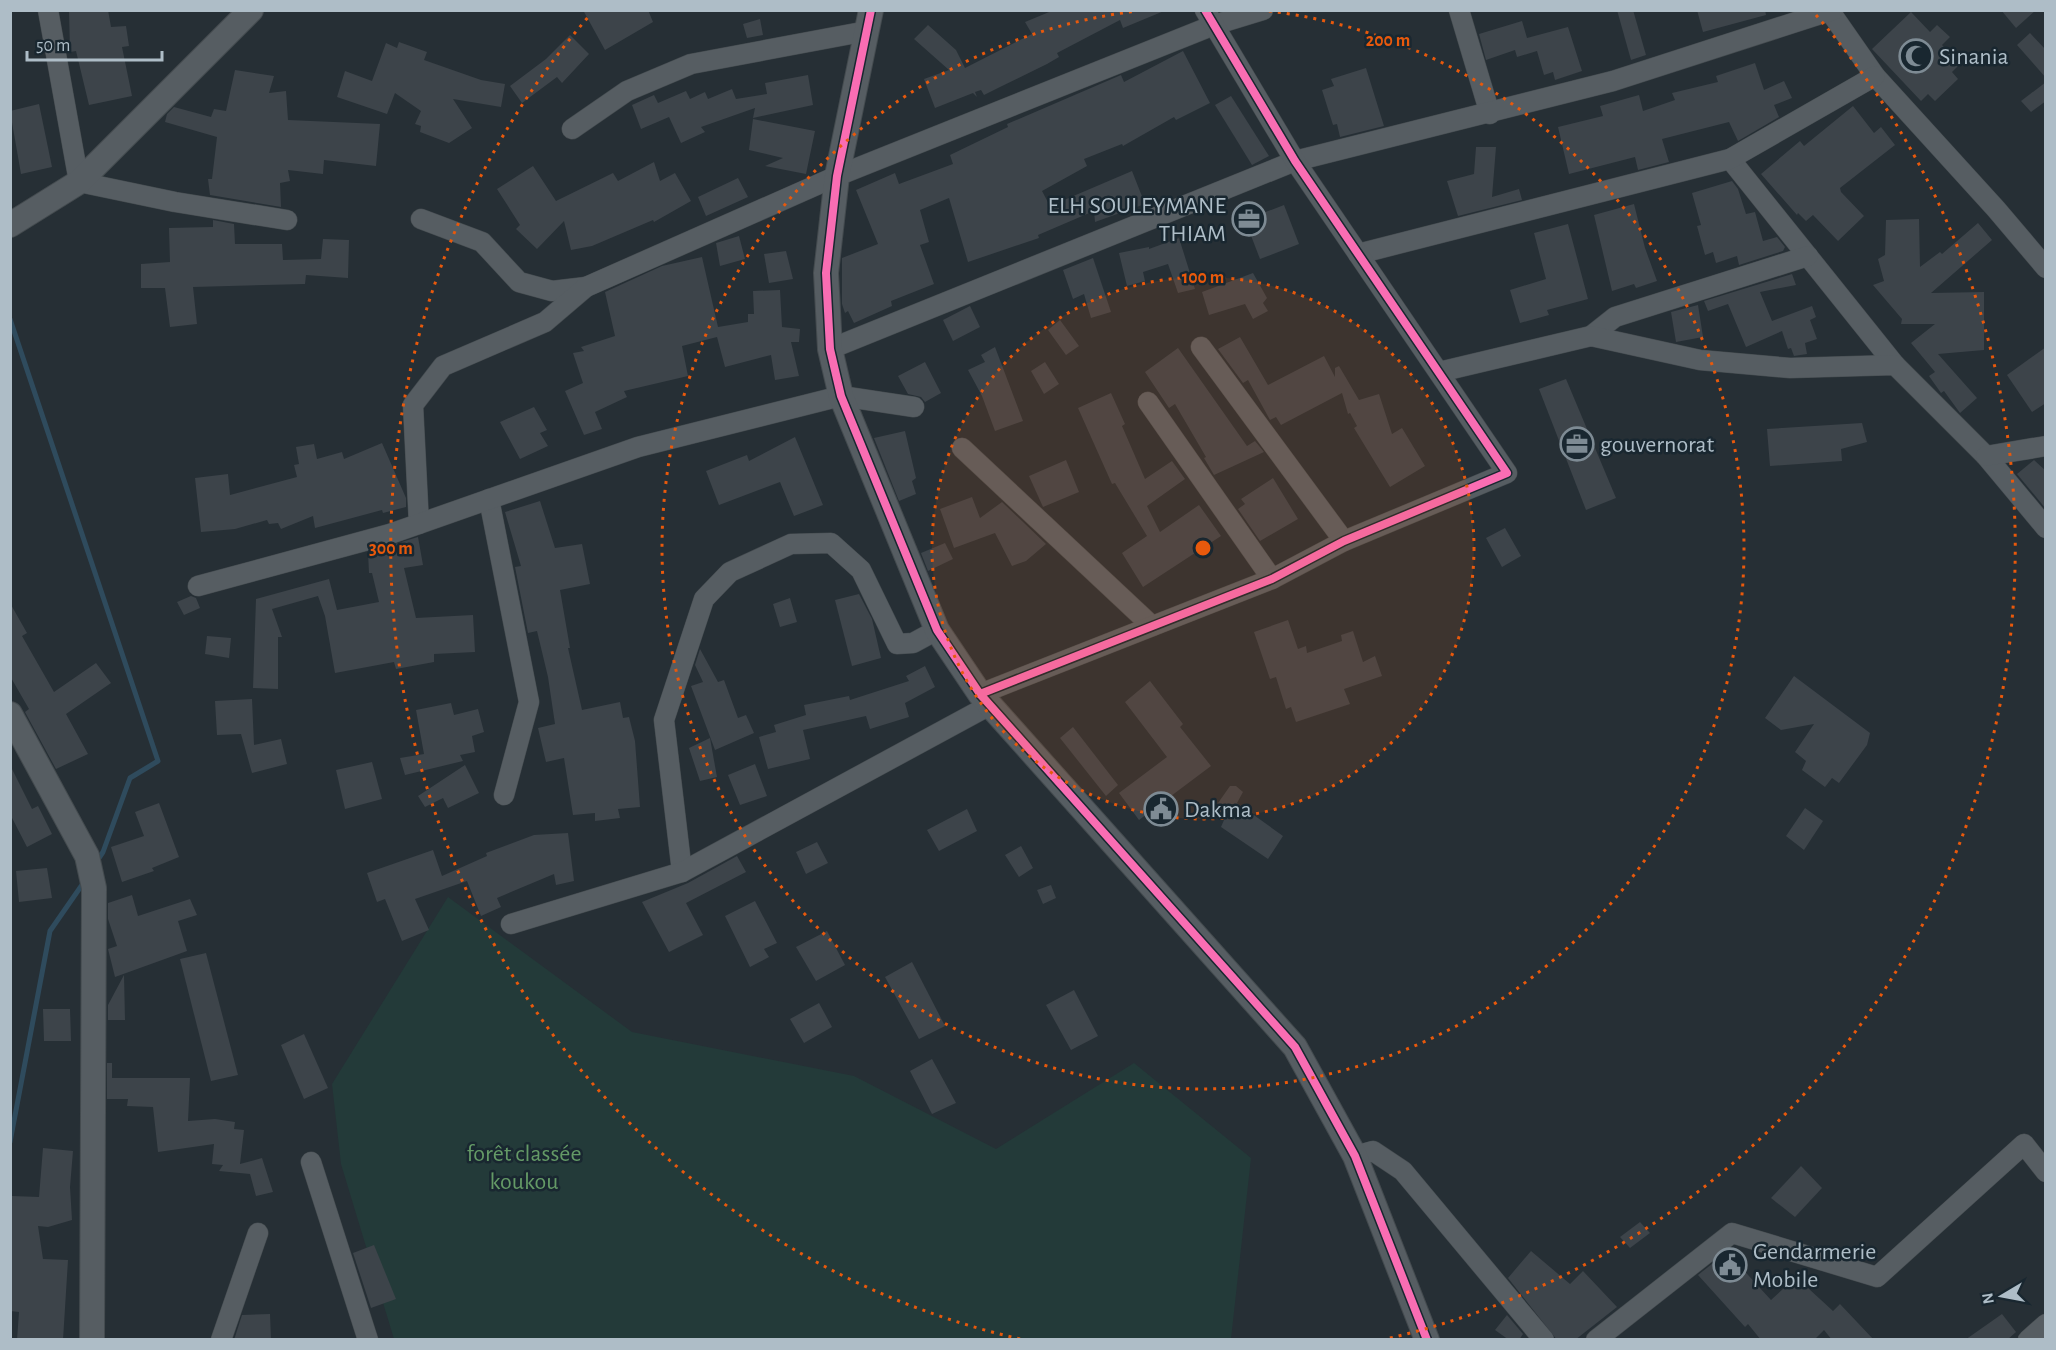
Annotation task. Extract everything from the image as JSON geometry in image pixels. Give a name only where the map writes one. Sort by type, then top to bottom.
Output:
[{"type":"street","points":[[48,10],[79,182]]},
{"type":"street","points":[[10,225],[79,182],[251,10]]},
{"type":"street","points":[[419,524],[413,405],[443,366],[545,322],[586,287],[837,177],[1210,18],[1263,10]]},
{"type":"street","points":[[1460,10],[1490,114]]},
{"type":"street","points":[[830,349],[1295,161],[1490,114],[1613,81],[1830,11],[1875,76],[1996,209],[2046,268]]},
{"type":"street","points":[[510,924],[682,872],[985,699],[1152,626],[1272,579],[1344,541],[1507,473],[1295,161],[1210,18]]},
{"type":"street","points":[[572,129],[627,91],[691,64],[869,21],[837,177],[826,273],[830,349],[841,396],[937,630],[985,699],[1294,1047],[1355,1156],[1427,1340]]},
{"type":"street","points":[[1358,254],[1730,159],[1875,76]]},
{"type":"street","points":[[1730,159],[1895,365],[1986,456],[2046,528]]},
{"type":"street","points":[[79,182],[175,202],[287,220]]},
{"type":"street","points":[[421,219],[482,242],[519,282],[552,291],[586,287]]},
{"type":"street","points":[[1439,372],[1591,336],[1615,317],[1808,256]]},
{"type":"street","points":[[1591,336],[1700,360],[1790,368],[1895,365]]},
{"type":"street","points":[[1201,347],[1344,541]]},
{"type":"street","points":[[198,586],[390,534],[638,447],[841,396],[914,407]]},
{"type":"street","points":[[1148,402],[1272,579]]},
{"type":"street","points":[[1986,456],[2046,446]]},
{"type":"street","points":[[962,448],[1152,626]]},
{"type":"street","points":[[489,499],[529,702],[504,795]]},
{"type":"street","points":[[682,872],[664,720],[704,599],[730,572],[790,544],[831,543],[861,570],[897,644],[914,643],[937,630]]},
{"type":"street","points":[[10,714],[87,856],[94,888],[92,1340]]},
{"type":"street","points":[[1596,1340],[1732,1233],[1877,1277],[2024,1143],[2046,1172]]},
{"type":"street","points":[[1355,1156],[1373,1151],[1403,1171],[1544,1340]]},
{"type":"street","points":[[311,1162],[368,1340]]},
{"type":"street","points":[[221,1340],[258,1233]]},
{"type":"street","points":[[2028,1340],[2046,1324]]},
{"type":"green space","name":"forêt classée koukou","points":[[448,897],[632,1032],[854,1076],[996,1149],[1134,1063],[1251,1158],[1231,1339],[394,1339],[341,1164],[332,1084]]},
{"type":"building","points":[[69,10],[108,10],[111,27],[126,26],[129,46],[122,47],[132,96],[89,105],[76,51],[70,52]]},
{"type":"building","points":[[583,10],[648,10],[653,22],[605,50]]},
{"type":"building","points":[[1054,10],[1164,11],[1123,28],[1120,20],[1057,53],[1059,57],[1047,64],[984,95],[981,90],[975,92],[977,97],[973,93],[935,108],[924,79],[949,70],[914,39],[928,25],[956,50],[965,68],[1032,34],[1025,22]]},
{"type":"building","points":[[1617,10],[1633,10],[1646,55],[1631,60]]},
{"type":"building","points":[[1697,10],[1765,10],[1766,15],[1703,32]]},
{"type":"building","points":[[2001,10],[2036,10],[2016,28]]},
{"type":"building","name":"Sinania","points":[[1911,12],[1930,32],[1937,25],[1950,37],[1942,45],[1960,64],[1952,72],[1958,79],[1935,101],[1928,94],[1921,101],[1872,49]]},
{"type":"building","points":[[760,19],[763,35],[747,38],[743,24]]},
{"type":"building","points":[[1522,21],[1527,38],[1568,27],[1582,71],[1555,80],[1553,72],[1544,75],[1537,51],[1517,57],[1515,50],[1486,60],[1479,34]]},
{"type":"building","points":[[2030,33],[2046,50],[2046,78],[2017,45]]},
{"type":"building","points":[[570,35],[589,54],[562,83],[557,77],[522,103],[510,86],[546,59]]},
{"type":"building","points":[[399,42],[427,52],[424,60],[481,80],[505,84],[501,107],[453,99],[472,128],[449,143],[420,132],[421,126],[415,124],[421,111],[395,93],[387,114],[337,97],[345,71],[372,81],[386,43],[397,48]]},
{"type":"building","points":[[1183,51],[1210,103],[1176,120],[1174,117],[1123,146],[1122,144],[1084,159],[1087,166],[1042,191],[1050,206],[1132,171],[1145,204],[1095,222],[1094,211],[1038,235],[1039,238],[968,262],[949,198],[920,210],[929,242],[920,245],[934,284],[891,301],[892,306],[854,323],[848,311],[845,313],[842,304],[842,258],[878,244],[856,190],[895,173],[899,184],[953,164],[950,155],[1008,127],[1007,124],[1121,75],[1124,82]]},
{"type":"building","points":[[1755,63],[1764,90],[1784,81],[1792,98],[1774,105],[1779,117],[1738,141],[1729,122],[1662,139],[1669,162],[1638,170],[1635,157],[1569,174],[1558,127],[1603,116],[1600,106],[1639,95],[1643,111],[1675,100],[1672,93],[1718,82],[1716,76]]},
{"type":"building","points":[[1366,68],[1384,126],[1340,137],[1337,124],[1333,125],[1322,90],[1334,86],[1331,79]]},
{"type":"building","points":[[235,70],[274,76],[269,93],[286,91],[288,120],[380,124],[376,166],[324,160],[323,174],[288,170],[290,181],[280,183],[281,207],[210,195],[208,179],[212,179],[217,137],[165,122],[167,114],[174,107],[211,117],[214,109],[226,111]]},
{"type":"building","points":[[808,75],[813,105],[753,118],[755,108],[701,127],[705,132],[681,143],[669,117],[641,129],[632,105],[654,95],[658,103],[686,91],[690,99],[705,92],[708,99],[732,89],[736,99],[767,94],[765,83]]},
{"type":"building","points":[[2046,82],[2046,101],[2031,112],[2021,101]]},
{"type":"building","points":[[1231,96],[1269,156],[1252,165],[1215,105]]},
{"type":"building","points":[[39,104],[52,167],[21,174],[10,111]]},
{"type":"building","points":[[1853,106],[1874,133],[1881,127],[1895,145],[1840,188],[1841,192],[1864,216],[1838,241],[1813,215],[1806,221],[1798,213],[1797,215],[1761,174],[1800,141],[1804,146]]},
{"type":"building","points":[[753,119],[815,131],[806,174],[765,166],[783,158],[749,150]]},
{"type":"building","points":[[1476,147],[1496,147],[1492,197],[1519,189],[1522,200],[1458,216],[1447,181],[1474,174]]},
{"type":"building","points":[[654,162],[660,181],[675,173],[691,201],[654,222],[653,220],[592,246],[571,250],[564,221],[537,249],[516,229],[520,225],[497,189],[533,166],[556,201],[613,173],[618,181]]},
{"type":"building","points":[[738,178],[748,197],[706,216],[698,197]]},
{"type":"building","points":[[1732,181],[1738,189],[1746,214],[1755,212],[1763,241],[1777,237],[1785,247],[1783,251],[1739,265],[1737,256],[1716,263],[1713,252],[1705,255],[1697,226],[1701,225],[1692,193]]},
{"type":"building","points":[[1634,204],[1645,248],[1657,281],[1636,288],[1634,284],[1612,291],[1594,215]]},
{"type":"building","points":[[1284,205],[1299,244],[1260,259],[1245,220]]},
{"type":"building","points":[[1919,219],[1920,267],[1940,252],[1942,254],[1978,223],[1992,240],[1931,293],[1984,292],[1984,350],[1938,354],[1977,398],[1960,413],[1944,391],[1941,393],[1929,376],[1935,372],[1911,343],[1935,324],[1901,324],[1902,319],[1873,285],[1884,281],[1878,259],[1885,255],[1886,220]]},
{"type":"building","points":[[213,220],[234,224],[235,244],[282,244],[283,260],[321,259],[323,239],[349,240],[348,278],[306,275],[305,284],[193,287],[197,324],[170,327],[165,288],[141,288],[141,264],[170,262],[169,228],[213,227]]},
{"type":"building","points":[[1568,224],[1588,299],[1547,310],[1549,315],[1520,323],[1510,290],[1546,279],[1534,233]]},
{"type":"building","points":[[739,236],[745,259],[720,266],[716,243]]},
{"type":"building","points":[[1179,238],[1195,289],[1178,293],[1168,264],[1143,272],[1145,281],[1127,286],[1119,253],[1149,247],[1149,249]]},
{"type":"building","points":[[786,251],[793,279],[769,283],[764,254]]},
{"type":"building","points":[[702,257],[718,327],[748,322],[748,314],[754,314],[753,291],[780,290],[782,327],[800,329],[799,342],[791,342],[799,376],[775,380],[771,355],[725,367],[717,337],[682,346],[688,376],[624,391],[627,397],[595,412],[602,429],[584,435],[565,391],[583,383],[573,353],[584,351],[581,347],[615,336],[605,292],[662,266]]},
{"type":"building","points":[[1093,258],[1111,312],[1091,318],[1084,294],[1073,299],[1063,270]]},
{"type":"building","points":[[1253,273],[1267,298],[1263,303],[1268,311],[1253,319],[1245,304],[1209,315],[1202,292]]},
{"type":"building","points":[[1792,274],[1796,285],[1760,292],[1772,321],[1812,306],[1816,317],[1810,320],[1817,339],[1805,343],[1807,354],[1794,356],[1791,348],[1788,349],[1782,331],[1746,347],[1728,304],[1708,311],[1704,301]]},
{"type":"building","points":[[1698,305],[1703,337],[1676,342],[1671,312]]},
{"type":"building","points":[[970,306],[980,327],[953,341],[943,320]]},
{"type":"building","points":[[1060,320],[1079,346],[1066,355],[1048,330]]},
{"type":"building","points":[[1240,337],[1268,385],[1324,356],[1335,377],[1335,368],[1339,366],[1359,400],[1379,394],[1392,434],[1402,428],[1425,466],[1390,487],[1354,428],[1357,426],[1350,413],[1348,414],[1342,393],[1281,425],[1276,417],[1270,420],[1248,380],[1243,383],[1218,349]]},
{"type":"building","points":[[995,347],[1023,421],[995,431],[982,396],[968,370],[985,362],[981,355]]},
{"type":"building","points":[[2046,347],[2046,403],[2032,412],[2007,375]]},
{"type":"building","points":[[1178,348],[1247,446],[1255,441],[1264,452],[1214,475],[1175,404],[1169,408],[1145,372]]},
{"type":"building","points":[[925,362],[941,393],[925,402],[921,397],[908,394],[898,376]]},
{"type":"building","points":[[1045,362],[1059,384],[1044,394],[1031,371]]},
{"type":"building","name":"gouvernorat","points":[[1566,379],[1616,498],[1586,510],[1539,389]]},
{"type":"building","points":[[1111,393],[1125,424],[1122,426],[1145,479],[1172,461],[1185,479],[1147,506],[1160,532],[1199,505],[1221,536],[1143,587],[1122,553],[1147,536],[1115,483],[1112,484],[1078,408]]},
{"type":"building","points":[[534,407],[547,430],[540,433],[548,446],[520,459],[500,422]]},
{"type":"building","points":[[1862,423],[1867,442],[1841,449],[1842,461],[1770,466],[1767,429]]},
{"type":"building","points":[[905,431],[916,478],[912,481],[916,494],[899,501],[874,438]]},
{"type":"building","points":[[795,437],[823,505],[794,516],[780,482],[719,505],[706,471],[747,455],[749,461]]},
{"type":"building","points":[[382,443],[406,498],[406,507],[383,513],[382,510],[315,528],[313,516],[281,529],[278,523],[269,524],[267,520],[235,529],[201,532],[195,478],[228,474],[230,495],[297,477],[294,465],[299,464],[296,447],[314,444],[317,459],[342,452],[344,459]]},
{"type":"building","points":[[1066,460],[1079,492],[1043,507],[1029,476]]},
{"type":"building","points":[[2034,460],[2046,471],[2046,509],[2017,474]]},
{"type":"building","points":[[1273,478],[1298,519],[1260,541],[1238,509],[1245,504],[1241,499]]},
{"type":"building","points":[[972,497],[980,518],[1002,502],[1046,544],[1026,561],[1012,566],[995,533],[954,548],[940,509]]},
{"type":"building","points":[[540,501],[555,548],[582,544],[590,584],[560,590],[570,648],[568,648],[582,710],[620,702],[623,718],[629,717],[635,741],[640,807],[618,809],[620,818],[595,821],[595,813],[573,815],[564,758],[546,762],[538,728],[555,724],[548,677],[537,631],[528,633],[515,567],[521,566],[505,512]]},
{"type":"building","points":[[1505,528],[1521,556],[1502,567],[1486,538]]},
{"type":"building","points":[[418,537],[423,565],[404,568],[416,618],[473,615],[475,652],[434,654],[434,662],[396,669],[394,662],[335,673],[325,616],[318,596],[272,609],[282,637],[278,637],[278,689],[253,688],[256,599],[329,579],[337,610],[379,602],[372,573],[369,573],[368,552]]},
{"type":"building","points":[[945,543],[953,559],[928,571],[921,553]]},
{"type":"building","points":[[859,594],[872,619],[881,658],[852,666],[835,600]]},
{"type":"building","points":[[191,596],[196,598],[200,608],[184,615],[177,602]]},
{"type":"building","points":[[790,598],[797,622],[780,627],[773,604]]},
{"type":"building","points":[[10,603],[27,633],[22,636],[54,692],[96,663],[111,683],[66,714],[88,754],[56,769],[25,712],[29,709],[10,676]]},
{"type":"building","points":[[1288,620],[1298,649],[1306,646],[1307,653],[1342,641],[1341,635],[1353,631],[1363,662],[1375,656],[1382,676],[1344,689],[1350,704],[1296,722],[1291,707],[1286,709],[1276,677],[1270,679],[1254,632]]},
{"type":"building","points":[[207,636],[231,638],[229,658],[205,654]]},
{"type":"building","points":[[700,649],[718,682],[724,680],[738,718],[746,715],[754,733],[715,750],[691,686],[703,682],[695,665]]},
{"type":"building","points":[[925,666],[935,687],[905,703],[909,717],[870,729],[866,716],[803,730],[810,759],[768,769],[759,737],[776,732],[774,725],[806,715],[804,705],[849,696],[850,700],[909,681],[906,676]]},
{"type":"building","points":[[1794,676],[1870,733],[1867,745],[1839,783],[1832,778],[1825,787],[1802,770],[1806,761],[1795,752],[1814,724],[1781,730],[1765,718]]},
{"type":"building","points":[[1150,681],[1183,724],[1180,727],[1211,766],[1139,820],[1119,793],[1167,757],[1125,702]]},
{"type":"building","points":[[252,699],[254,745],[281,739],[287,764],[252,773],[241,734],[217,735],[215,701]]},
{"type":"building","points":[[451,703],[454,715],[478,709],[484,732],[472,736],[475,752],[460,755],[463,761],[405,775],[400,758],[424,754],[416,710]]},
{"type":"building","points":[[1073,727],[1118,785],[1106,796],[1060,738]]},
{"type":"building","points":[[710,738],[717,777],[700,781],[689,748]]},
{"type":"building","points":[[372,762],[382,799],[345,809],[336,770]]},
{"type":"building","points":[[755,764],[767,796],[740,805],[728,775]]},
{"type":"building","points":[[10,765],[32,809],[38,806],[52,834],[27,847],[10,814]]},
{"type":"building","points":[[465,765],[479,793],[448,808],[443,798],[425,807],[418,796]]},
{"type":"building","points":[[1230,786],[1236,786],[1243,792],[1237,803],[1283,836],[1268,859],[1221,827],[1224,820],[1211,813]]},
{"type":"building","points":[[159,803],[179,857],[152,868],[154,871],[122,882],[111,847],[144,836],[135,812]]},
{"type":"building","points":[[1805,808],[1823,821],[1804,850],[1786,836]]},
{"type":"building","points":[[967,809],[977,831],[939,851],[927,830]]},
{"type":"building","points":[[568,833],[574,881],[556,885],[554,874],[497,898],[501,907],[481,916],[467,881],[415,899],[429,930],[402,941],[385,899],[377,902],[367,873],[433,850],[442,876],[487,856],[486,853],[534,835]]},
{"type":"building","points":[[817,842],[828,863],[806,874],[796,852]]},
{"type":"building","points":[[1021,846],[1033,868],[1019,877],[1005,855]]},
{"type":"building","points":[[737,856],[746,872],[686,903],[703,935],[669,952],[642,902],[688,883]]},
{"type":"building","points":[[47,868],[52,898],[19,902],[16,871]]},
{"type":"building","points":[[1051,885],[1056,898],[1043,904],[1037,890]]},
{"type":"building","points":[[132,895],[138,916],[190,899],[197,915],[178,921],[187,951],[115,977],[108,949],[117,946],[108,919],[108,903]]},
{"type":"building","points":[[755,901],[777,943],[764,949],[769,957],[750,967],[725,916]]},
{"type":"building","points":[[827,931],[845,965],[816,981],[796,947]]},
{"type":"building","points":[[206,953],[238,1075],[211,1081],[180,959]]},
{"type":"building","points":[[912,962],[945,1026],[919,1039],[885,977]]},
{"type":"building","points":[[124,975],[125,1020],[108,1020],[108,1005]]},
{"type":"building","points":[[1074,990],[1098,1036],[1071,1050],[1046,1005]]},
{"type":"building","points":[[819,1003],[832,1027],[804,1043],[790,1019]]},
{"type":"building","points":[[43,1009],[70,1009],[71,1041],[44,1041]]},
{"type":"building","points":[[304,1034],[328,1088],[304,1099],[281,1045]]},
{"type":"building","points":[[932,1059],[956,1103],[932,1114],[910,1071]]},
{"type":"building","points":[[107,1063],[112,1063],[112,1078],[190,1078],[188,1121],[215,1119],[235,1122],[234,1129],[244,1130],[240,1164],[262,1158],[273,1192],[256,1196],[250,1174],[219,1171],[223,1165],[212,1164],[214,1144],[158,1152],[153,1107],[127,1106],[128,1099],[107,1099]]},
{"type":"building","points":[[43,1148],[73,1151],[70,1187],[72,1220],[48,1227],[38,1226],[43,1259],[68,1260],[63,1340],[17,1340],[19,1312],[10,1311],[12,1196],[39,1197]]},
{"type":"building","points":[[1801,1166],[1822,1188],[1795,1217],[1771,1198]]},
{"type":"building","points":[[1640,1222],[1650,1233],[1630,1248],[1620,1237]]},
{"type":"building","points":[[374,1245],[396,1299],[371,1308],[353,1253]]},
{"type":"building","points":[[1531,1251],[1570,1284],[1583,1271],[1617,1307],[1575,1340],[1557,1340],[1508,1278]]},
{"type":"building","points":[[1727,1252],[1771,1300],[1796,1277],[1833,1311],[1840,1304],[1874,1340],[1832,1340],[1824,1330],[1814,1340],[1761,1340],[1748,1324],[1745,1327],[1698,1275]]},
{"type":"building","points":[[270,1314],[271,1340],[234,1340],[242,1315]]},
{"type":"building","points":[[2002,1314],[2016,1332],[2007,1340],[1965,1340]]},
{"type":"building","points":[[1507,1315],[1523,1334],[1519,1340],[1509,1340],[1495,1330]]},
{"type":"waterway","points":[[10,319],[158,761],[130,778],[103,852],[97,861]]},
{"type":"waterway","points":[[10,1142],[50,931],[84,882]]},
{"type":"cycle path","points":[[871,10],[837,176],[826,273],[830,349],[841,396],[937,630],[980,694],[1295,1047],[1355,1156],[1427,1340]]},
{"type":"cycle path","points":[[980,694],[1272,579],[1344,541],[1507,473],[1295,161],[1205,10]]},
{"type":"place","name":"Sinania","points":[[1916,56]]},
{"type":"place","name":"ELH SOULEYMANE THIAM","points":[[1249,219]]},
{"type":"place","name":"gouvernorat","points":[[1577,444]]},
{"type":"place","name":"Dakma","points":[[1161,809]]},
{"type":"place","name":"Gendarmerie Mobile","points":[[1730,1265]]}]
